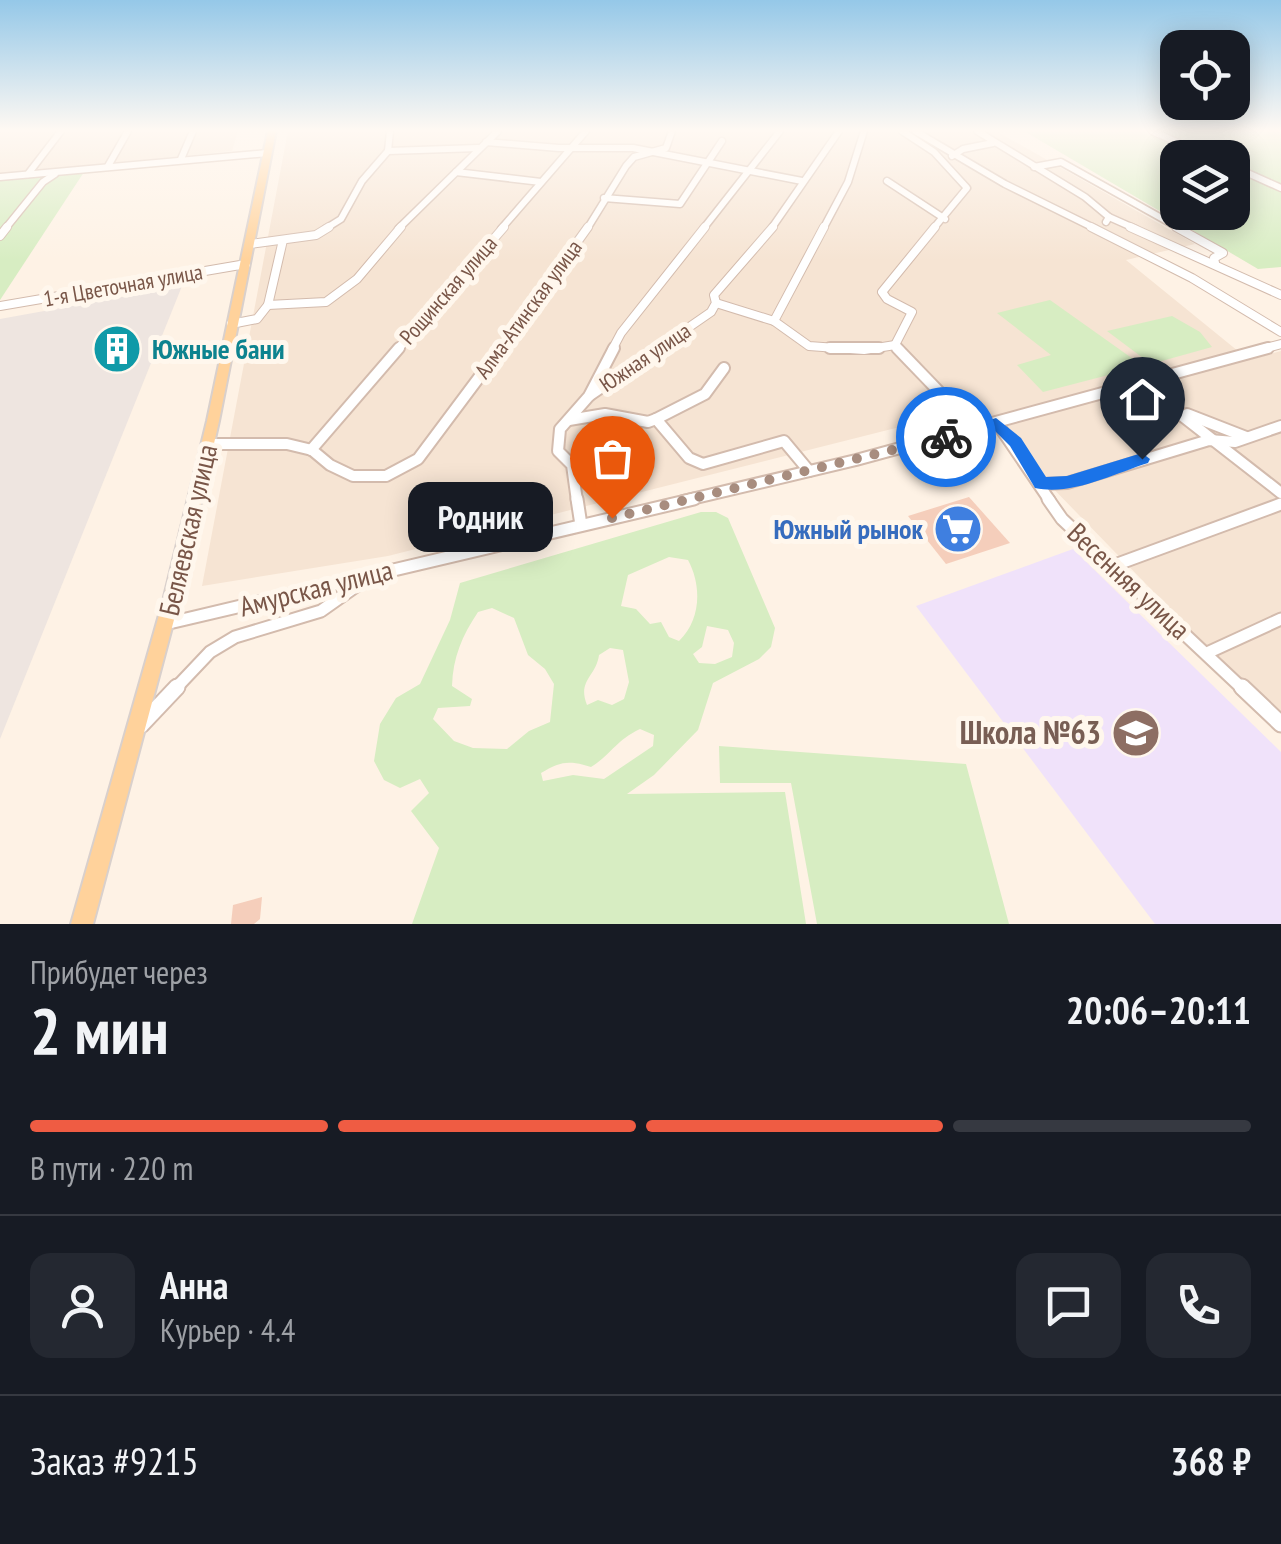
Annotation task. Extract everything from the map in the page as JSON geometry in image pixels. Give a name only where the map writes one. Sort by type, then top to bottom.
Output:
[{"type":"main road","name":"Беляевская улица","points":[[82,924],[165,624],[208,444],[264,174]]},
{"type":"street","points":[[0,177],[29,174]]},
{"type":"street","points":[[30,174],[42,182]]},
{"type":"street","points":[[0,236],[42,182],[58,174]]},
{"type":"street","points":[[250,244],[316,235],[340,218],[368,174]]},
{"type":"street","points":[[268,305],[326,302],[357,279],[369,260],[454,174]]},
{"type":"street","points":[[474,174],[541,182]]},
{"type":"street","name":"Рощинская улица","points":[[311,450],[549,174]]},
{"type":"street","name":"Алма-Атинская улица","points":[[311,450],[342,472],[372,479],[388,478],[418,459],[570,256],[621,174]]},
{"type":"street","points":[[604,198],[680,204],[701,174]]},
{"type":"street","points":[[581,525],[572,465],[558,451],[563,425],[589,396],[621,333],[745,174]]},
{"type":"street","points":[[754,174],[802,181]]},
{"type":"street","name":"Южная улица","points":[[589,396],[711,312],[716,303],[714,296],[724,280],[763,241],[802,181],[812,174]]},
{"type":"street","points":[[774,321],[850,174]]},
{"type":"street","points":[[895,345],[912,312],[882,292],[966,188],[954,174]]},
{"type":"street","points":[[988,174],[1099,230],[1281,332]]},
{"type":"street","points":[[1046,174],[1086,197],[1109,217],[1281,295]]},
{"type":"street","points":[[1083,174],[1223,252],[1214,258],[1215,263]]},
{"type":"street","points":[[1250,174],[1281,188]]},
{"type":"street","points":[[887,181],[945,218]]},
{"type":"street","points":[[1099,230],[1109,217]]},
{"type":"street","points":[[231,324],[257,319],[268,305],[283,240]]},
{"type":"street","name":"1-я Цветочная улица","points":[[0,306],[246,264]]},
{"type":"street","points":[[716,303],[774,321],[795,340],[810,346],[864,350],[895,345]]},
{"type":"street","name":"Амурская улица","points":[[165,624],[809,471],[1281,344]]},
{"type":"street","points":[[895,345],[975,429]]},
{"type":"street","name":"Южная улица","points":[[656,419],[704,394],[724,368]]},
{"type":"street","points":[[1140,383],[1281,494]]},
{"type":"street","points":[[1178,410],[1241,440]]},
{"type":"street","points":[[563,425],[604,414],[648,422],[656,419],[689,458],[704,464],[784,441],[809,471]]},
{"type":"street","name":"Весенняя улица","points":[[996,423],[1016,442],[1062,519],[1281,724]]},
{"type":"street","points":[[1041,484],[1094,476],[1209,440],[1241,440],[1281,426]]},
{"type":"street","points":[[1228,455],[1241,440]]},
{"type":"street","points":[[208,444],[244,441],[311,450]]},
{"type":"street","points":[[1115,565],[1281,504]]},
{"type":"street","points":[[138,729],[210,652],[235,637],[322,611],[376,573]]},
{"type":"street","points":[[1207,652],[1281,620]]},
{"type":"shaded area","points":[[280,174],[1072,174],[1160,224],[1160,230],[1170,230],[1195,244],[1126,260],[1249,360],[1281,351],[1281,723],[975,408],[388,556],[202,586]]},
{"type":"shaded area","points":[[182,286],[0,739],[0,319]]},
{"type":"shaded area","name":"Школа №63","points":[[1073,549],[1281,752],[1281,924],[1155,924],[916,606]]},
{"type":"green space","points":[[83,174],[0,300],[0,181]]},
{"type":"green space","points":[[1097,174],[1160,174],[1160,211]]},
{"type":"green space","points":[[1250,174],[1281,174],[1281,267],[1258,269],[1192,230],[1250,230]]},
{"type":"green space","points":[[1050,300],[1143,366],[1043,392],[1017,365],[1051,355],[997,313]]},
{"type":"green space","points":[[1172,316],[1200,332],[1212,347],[1151,364],[1107,331]]},
{"type":"green space","points":[[701,512],[716,512],[728,518],[775,628],[771,647],[759,659],[713,683],[698,730],[654,775],[627,794],[785,792],[806,924],[412,924],[439,848],[411,811],[429,793],[420,779],[400,788],[384,780],[374,761],[380,724],[396,698],[420,684],[450,620],[460,583]],"holes":[[[669,557],[688,560],[696,581],[697,602],[692,623],[679,641],[669,637],[661,622],[650,624],[636,609],[621,606],[628,575]],[[492,608],[514,618],[528,655],[545,669],[554,684],[550,722],[529,731],[507,749],[473,748],[454,741],[433,719],[438,708],[470,706],[472,699],[452,686],[463,638],[478,612]],[[707,626],[728,630],[734,643],[732,657],[715,664],[699,663],[693,654],[702,647]],[[610,648],[623,650],[629,682],[624,699],[612,705],[598,700],[587,705],[584,690],[599,655]],[[640,729],[654,735],[653,746],[604,779],[573,775],[543,781],[541,773],[560,764],[591,767]]]},
{"type":"green space","points":[[719,746],[966,764],[1009,924],[817,924],[791,783],[720,783]]},
{"type":"building","name":"Южный рынок","points":[[969,497],[1010,543],[946,564],[908,516]]},
{"type":"building","points":[[262,897],[260,919],[254,924],[231,924],[233,905]]},
{"type":"way so far","points":[[612,518],[946,437]]},
{"type":"place","name":"Южные бани","points":[[117,349]]},
{"type":"place","name":"Родник","points":[[612,518]]},
{"type":"place","name":"Южный рынок","points":[[958,529]]},
{"type":"place","name":"Школа №63","points":[[1136,733]]},
{"type":"route","points":[[946,437],[996,423],[1016,442],[1041,484],[1108,472],[1142,459]]}]
